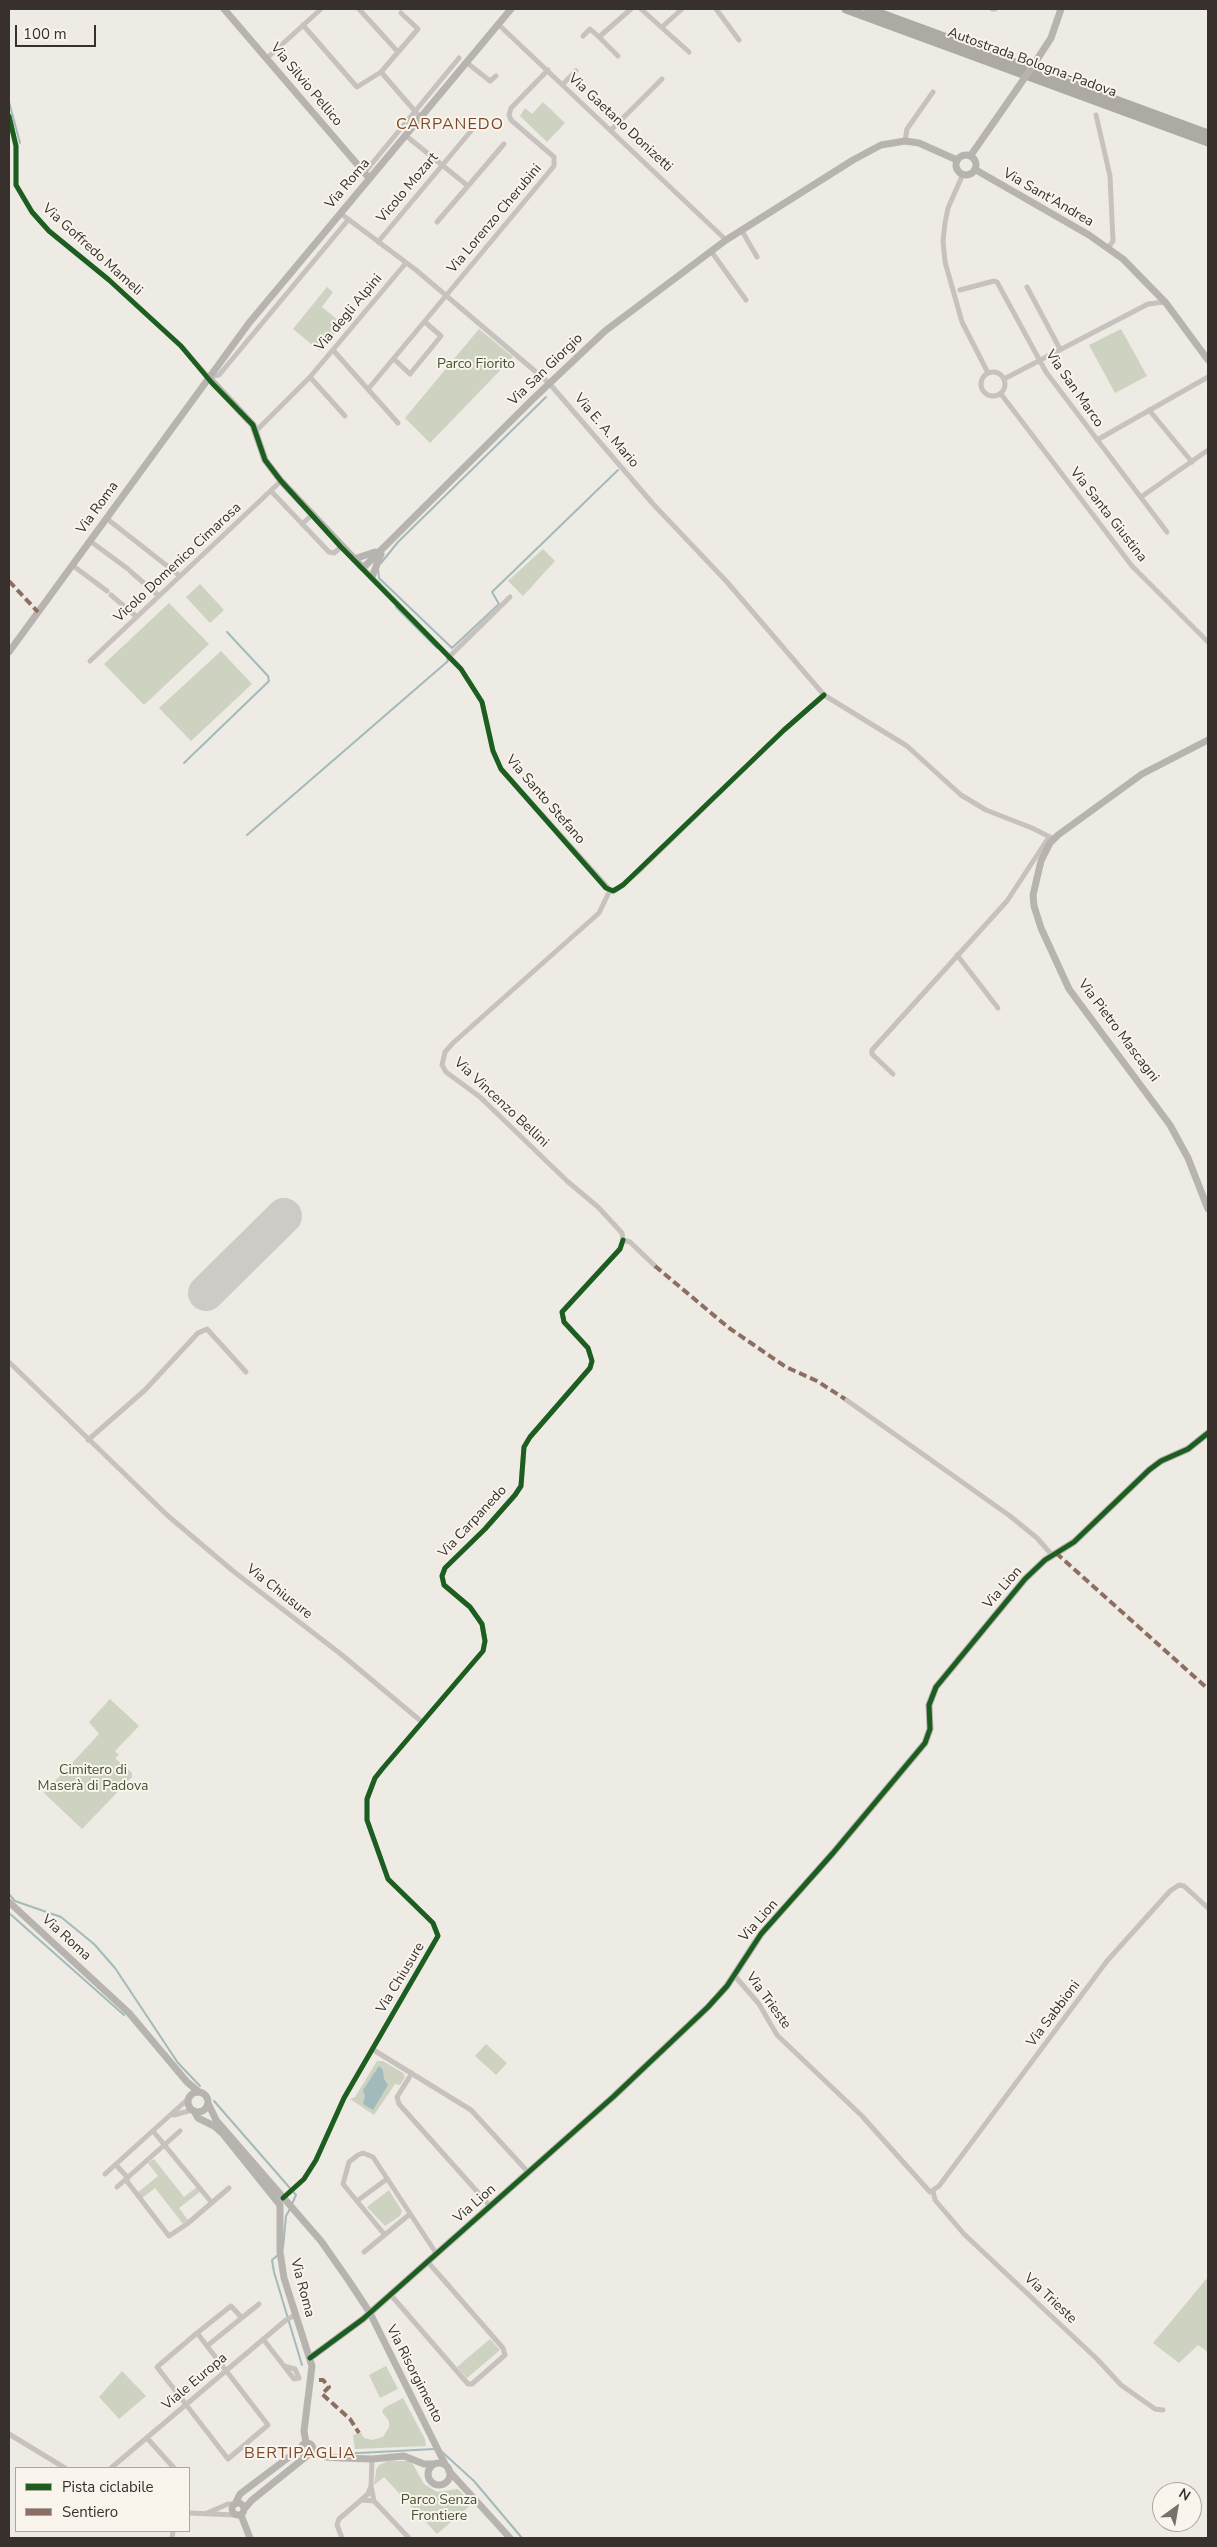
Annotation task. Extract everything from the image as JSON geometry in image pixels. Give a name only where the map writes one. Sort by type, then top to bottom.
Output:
[{"type":"highway","name":"Autostrada Bologna-Padova","points":[[846,9],[1208,142]]},
{"type":"highway","name":"Autostrada Bologna-Padova","points":[[868,9],[1208,134]]},
{"type":"street","name":"Via Silvio Pellico","points":[[224,9],[367,175]]},
{"type":"street","points":[[267,58],[321,9]]},
{"type":"street","points":[[359,9],[398,52]]},
{"type":"street","name":"Via Roma","points":[[9,652],[208,377],[340,213],[367,175],[417,115],[511,9]]},
{"type":"street","points":[[599,37],[631,9]]},
{"type":"street","points":[[641,9],[689,52]]},
{"type":"street","points":[[662,27],[682,9]]},
{"type":"street","points":[[716,9],[739,40]]},
{"type":"street","points":[[971,155],[1051,38],[1061,9]]},
{"type":"street","points":[[303,25],[357,87],[381,72],[418,29],[401,13]]},
{"type":"street","name":"Via Gaetano Donizetti","points":[[498,24],[726,240]]},
{"type":"street","points":[[583,36],[590,29],[618,56]]},
{"type":"street","name":"Via Roma","points":[[367,175],[405,135],[417,115],[459,58]]},
{"type":"street","points":[[466,62],[490,82],[496,76]]},
{"type":"street","name":"Via Lorenzo Cherubini","points":[[446,296],[554,166],[554,158],[511,120],[508,115],[511,108],[548,70]]},
{"type":"street","points":[[563,84],[576,71]]},
{"type":"street","points":[[381,72],[417,115]]},
{"type":"street","points":[[612,130],[662,79]]},
{"type":"street","points":[[905,141],[910,123],[933,92]]},
{"type":"street","name":"Via Sant'Andrea","points":[[1096,115],[1110,176],[1113,241],[1108,248]]},
{"type":"street","name":"Via Goffredo Mameli","points":[[9,116],[11,132],[16,146],[16,185],[32,212],[49,231],[109,280],[181,346],[208,377]]},
{"type":"street","name":"Vicolo Mozart","points":[[378,242],[476,125]]},
{"type":"street","points":[[405,135],[468,186]]},
{"type":"street","name":"Via San Giorgio","points":[[363,568],[549,383],[605,331],[726,240],[880,145],[905,141],[919,143],[957,160]]},
{"type":"street","points":[[437,222],[504,144]]},
{"type":"street","points":[[962,155],[971,155],[976,162],[976,170],[970,174],[963,174],[956,167],[957,160],[962,155]]},
{"type":"street","name":"Via Sant'Andrea","points":[[976,170],[1108,248],[1164,300],[1208,360]]},
{"type":"street","points":[[963,174],[946,216],[943,241],[945,262],[962,322],[988,374]]},
{"type":"street","name":"Via E. A. Mario","points":[[340,213],[406,263],[549,383],[654,504],[727,582],[824,695]]},
{"type":"street","name":"Via Roma","points":[[208,377],[219,375],[348,220]]},
{"type":"street","points":[[742,230],[757,257]]},
{"type":"street","points":[[711,251],[746,300]]},
{"type":"street","name":"Via degli Alpini","points":[[257,430],[310,377],[406,263]]},
{"type":"street","name":"Via San Marco","points":[[960,290],[995,280],[1039,361],[1096,440],[1167,532]]},
{"type":"street","points":[[1027,287],[1060,349]]},
{"type":"street","points":[[1152,301],[1154,290]]},
{"type":"street","points":[[369,388],[446,296]]},
{"type":"street","points":[[1004,379],[1152,301],[1164,300]]},
{"type":"street","points":[[394,359],[410,374],[441,336],[425,322]]},
{"type":"street","points":[[333,350],[369,388],[398,424]]},
{"type":"street","points":[[988,374],[998,374],[1004,379],[1005,387],[1001,394],[989,396],[983,391],[981,383],[988,374]]},
{"type":"street","name":"Via Santo Stefano","points":[[208,377],[257,430],[265,460],[281,481],[341,547],[461,669],[482,702],[493,751],[501,769],[610,890]]},
{"type":"street","points":[[310,377],[345,416]]},
{"type":"street","points":[[1096,440],[1208,377]]},
{"type":"street","name":"Via Santa Giustina","points":[[1001,394],[1132,566],[1208,642]]},
{"type":"street","points":[[1149,410],[1192,462]]},
{"type":"street","points":[[1141,497],[1208,450]]},
{"type":"street","name":"Vicolo Domenico Cimarosa","points":[[90,661],[281,481]]},
{"type":"street","points":[[271,491],[329,552],[334,553],[341,547]]},
{"type":"street","points":[[302,524],[312,515]]},
{"type":"street","points":[[106,518],[180,576]]},
{"type":"street","points":[[90,541],[129,570],[159,596]]},
{"type":"street","name":"Via San Giorgio","points":[[354,560],[384,547]]},
{"type":"street","name":"Via San Giorgio","points":[[372,577],[375,564],[384,547]]},
{"type":"street","points":[[72,565],[137,616]]},
{"type":"street","points":[[450,656],[510,597]]},
{"type":"street","points":[[610,890],[616,890],[639,871],[784,730],[824,695],[907,746],[967,799],[986,810],[1052,838]]},
{"type":"street","name":"Via Pietro Mascagni","points":[[893,1074],[872,1054],[872,1050],[1007,901],[1052,838],[1142,774],[1208,740]]},
{"type":"street","name":"Via Pietro Mascagni","points":[[1040,854],[1034,900],[1041,928],[1069,989],[1170,1125],[1188,1158],[1208,1210]]},
{"type":"street","name":"Via Vincenzo Bellini","points":[[610,890],[599,913],[453,1043],[445,1052],[442,1065],[446,1072],[480,1097],[567,1182],[598,1207],[622,1233],[624,1240],[630,1242],[655,1266]]},
{"type":"street","points":[[958,955],[998,1008]]},
{"type":"street","name":"Via Carpanedo","points":[[422,1722],[478,1658],[485,1645],[485,1632],[478,1617],[444,1585],[442,1576],[445,1568],[485,1529],[515,1495],[520,1486],[524,1447],[530,1437],[590,1368],[592,1361],[588,1348],[564,1322],[562,1312],[620,1249],[624,1240]]},
{"type":"street","points":[[88,1440],[144,1390],[198,1333],[206,1328],[246,1372]]},
{"type":"street","name":"Via Chiusure","points":[[9,1362],[167,1515],[233,1570],[342,1655],[422,1722],[375,1778],[367,1799],[366,1814],[388,1878],[433,1923],[438,1936],[344,2098],[321,2151],[304,2179],[285,2200]]},
{"type":"street","points":[[845,1399],[1010,1516],[1037,1538],[1052,1556]]},
{"type":"street","name":"Via Lion","points":[[310,2358],[370,2313],[679,2036],[715,2000],[734,1975],[756,1939],[828,1859],[925,1743],[930,1729],[929,1704],[936,1687],[1025,1579],[1052,1556],[1074,1542],[1149,1470],[1169,1457],[1188,1449],[1208,1433]]},
{"type":"street","name":"Via Sabbioni","points":[[932,2191],[939,2186],[1108,1960],[1170,1890],[1179,1885],[1184,1886],[1208,1908]]},
{"type":"street","name":"Via Roma","points":[[9,1902],[130,2013],[187,2082],[199,2092]]},
{"type":"street","name":"Via Trieste","points":[[734,1975],[759,2004],[778,2035],[862,2116],[932,2191],[935,2200],[964,2234],[1092,2353],[1121,2385],[1154,2409],[1163,2410]]},
{"type":"street","points":[[372,2049],[471,2110],[528,2172]]},
{"type":"street","points":[[412,2073],[397,2097],[399,2104],[490,2206]]},
{"type":"street","points":[[187,2082],[188,2105],[195,2111],[216,2120]]},
{"type":"street","points":[[105,2174],[189,2098],[199,2092],[206,2097],[216,2120]]},
{"type":"street","points":[[171,2116],[206,2108],[208,2103]]},
{"type":"street","name":"Via Roma","points":[[195,2111],[201,2120],[214,2126],[223,2134],[280,2205],[280,2252],[291,2317],[310,2358],[312,2379],[305,2423],[304,2445]]},
{"type":"street","name":"Via Risorgimento","points":[[216,2120],[340,2267],[370,2313],[447,2468],[510,2538]]},
{"type":"street","points":[[153,2131],[212,2203]]},
{"type":"street","points":[[117,2187],[180,2131]]},
{"type":"street","points":[[384,2234],[344,2184],[345,2170],[353,2158],[363,2153],[373,2157],[436,2253]]},
{"type":"street","points":[[116,2165],[169,2236],[229,2188]]},
{"type":"street","points":[[357,2201],[387,2179]]},
{"type":"street","points":[[364,2252],[410,2214]]},
{"type":"street","points":[[390,2294],[468,2384],[472,2384],[505,2355],[503,2348],[427,2261]]},
{"type":"street","points":[[207,2346],[258,2304]]},
{"type":"street","points":[[197,2333],[268,2425],[228,2459],[157,2367],[197,2333],[231,2306],[242,2318]]},
{"type":"street","name":"Viale Europa","points":[[112,2467],[291,2317]]},
{"type":"street","points":[[263,2339],[284,2366]]},
{"type":"street","points":[[9,2434],[63,2467]]},
{"type":"street","points":[[147,2438],[173,2467]]},
{"type":"street","points":[[304,2445],[303,2453],[326,2457],[372,2459],[404,2456],[419,2462],[435,2464],[447,2468],[446,2482]]},
{"type":"street","points":[[190,2513],[238,2515],[252,2500],[310,2453],[312,2445],[304,2445],[240,2494],[232,2510],[238,2515],[250,2538]]},
{"type":"street","points":[[428,2474],[440,2453]]},
{"type":"street","points":[[372,2459],[371,2486],[374,2500],[409,2538]]},
{"type":"street","points":[[419,2462],[434,2484],[446,2482],[460,2483]]},
{"type":"street","points":[[342,2538],[337,2525],[339,2519],[361,2500],[371,2486]]},
{"type":"street","points":[[361,2500],[374,2500]]},
{"type":"street","points":[[205,2514],[228,2504],[240,2503],[245,2508]]},
{"type":"green space","points":[[543,102],[565,123],[547,142],[520,116],[525,108],[532,114]]},
{"type":"green space","points":[[327,287],[333,292],[322,307],[343,324],[320,351],[293,329]]},
{"type":"green space","name":"Parco Fiorito","points":[[479,329],[513,357],[430,443],[405,418]]},
{"type":"green space","points":[[1121,329],[1147,376],[1115,393],[1089,345]]},
{"type":"green space","points":[[543,549],[555,561],[523,596],[508,581]]},
{"type":"green space","points":[[200,584],[224,610],[210,623],[186,597]]},
{"type":"green space","points":[[169,603],[209,644],[144,705],[104,664]]},
{"type":"green space","points":[[221,651],[252,684],[191,741],[159,708]]},
{"type":"green space","name":"Cimitero di Maserà di Padova","points":[[110,1699],[139,1726],[115,1751],[119,1755],[115,1758],[132,1773],[132,1777],[82,1829],[44,1793],[99,1734],[89,1722]]},
{"type":"green space","points":[[486,2044],[507,2063],[496,2075],[475,2056]]},
{"type":"green space","points":[[377,2061],[383,2061],[403,2073],[405,2077],[400,2085],[395,2084],[374,2115],[350,2099],[355,2097]]},
{"type":"green space","points":[[154,2159],[184,2197],[197,2187],[201,2191],[179,2208],[188,2220],[183,2224],[155,2188],[141,2199],[137,2193],[158,2176],[148,2163]]},
{"type":"green space","points":[[389,2190],[402,2211],[400,2216],[385,2226],[367,2207]]},
{"type":"green space","points":[[1208,2277],[1208,2352],[1198,2345],[1179,2363],[1153,2343]]},
{"type":"green space","points":[[490,2339],[500,2350],[467,2378],[457,2367]]},
{"type":"green space","points":[[386,2366],[398,2389],[380,2398],[369,2375]]},
{"type":"green space","points":[[122,2371],[146,2396],[119,2419],[99,2397]]},
{"type":"green space","points":[[403,2398],[425,2439],[426,2446],[355,2449],[353,2435],[361,2433],[364,2438],[372,2440],[383,2437],[389,2427],[389,2421],[382,2412],[384,2408]]},
{"type":"green space","name":"Parco Senza Frontiere","points":[[388,2461],[411,2461],[424,2484],[437,2492],[458,2489],[472,2504],[437,2534],[384,2477],[374,2485],[376,2470],[379,2465]]},
{"type":"water","points":[[379,2066],[383,2070],[384,2079],[388,2085],[373,2110],[363,2104],[365,2096],[363,2090]]},
{"type":"waterway","points":[[9,102],[20,143]]},
{"type":"waterway","points":[[381,563],[398,542],[546,397]]},
{"type":"waterway","points":[[378,569],[379,578],[452,648],[499,604],[492,592],[618,470]]},
{"type":"waterway","points":[[396,607],[437,648]]},
{"type":"waterway","points":[[184,763],[269,681],[268,676],[227,632]]},
{"type":"waterway","points":[[247,835],[448,661],[447,658]]},
{"type":"waterway","points":[[9,1894],[15,1901],[61,1917],[94,1944],[115,1968],[178,2063],[200,2086]]},
{"type":"waterway","points":[[9,1913],[124,2015]]},
{"type":"waterway","points":[[214,2101],[296,2195],[292,2204]]},
{"type":"waterway","points":[[283,2248],[286,2216],[290,2209]]},
{"type":"waterway","points":[[278,2255],[272,2260],[274,2272],[302,2365]]},
{"type":"waterway","points":[[340,2454],[434,2449]]},
{"type":"waterway","points":[[441,2451],[474,2481],[522,2538]]},
{"type":"runway","points":[[206,1293],[284,1216]]},
{"type":"marked path","points":[[9,581],[38,612]]},
{"type":"marked path","points":[[655,1266],[729,1328],[786,1367],[817,1381],[845,1399]]},
{"type":"marked path","points":[[1056,1553],[1208,1689]]},
{"type":"marked path","points":[[319,2380],[323,2380],[329,2387],[322,2394],[350,2419],[359,2433]]},
{"type":"cycle path","points":[[9,116],[16,146],[16,185],[32,212],[49,231],[109,280],[181,346],[212,383],[253,425],[265,460],[281,481],[341,547],[461,669],[482,702],[493,751],[501,769],[606,888],[613,891],[623,885],[784,730],[824,695]]},
{"type":"cycle path","points":[[283,2198],[304,2179],[316,2160],[344,2098],[438,1936],[433,1923],[388,1879],[367,1820],[367,1799],[375,1778],[483,1651],[485,1641],[482,1624],[470,1607],[444,1585],[442,1576],[445,1568],[485,1529],[515,1495],[521,1486],[524,1447],[530,1437],[590,1368],[592,1361],[588,1348],[564,1322],[562,1312],[620,1249],[623,1240]]},
{"type":"cycle path","points":[[310,2358],[363,2319],[613,2097],[708,2007],[727,1986],[761,1934],[833,1853],[925,1743],[930,1729],[929,1705],[936,1687],[1025,1579],[1045,1560],[1074,1542],[1149,1470],[1161,1461],[1188,1449],[1208,1433]]},
{"type":"district","name":"CARPANEDO","points":[[450,125]]},
{"type":"district","name":"BERTIPAGLIA","points":[[300,2454]]}]
